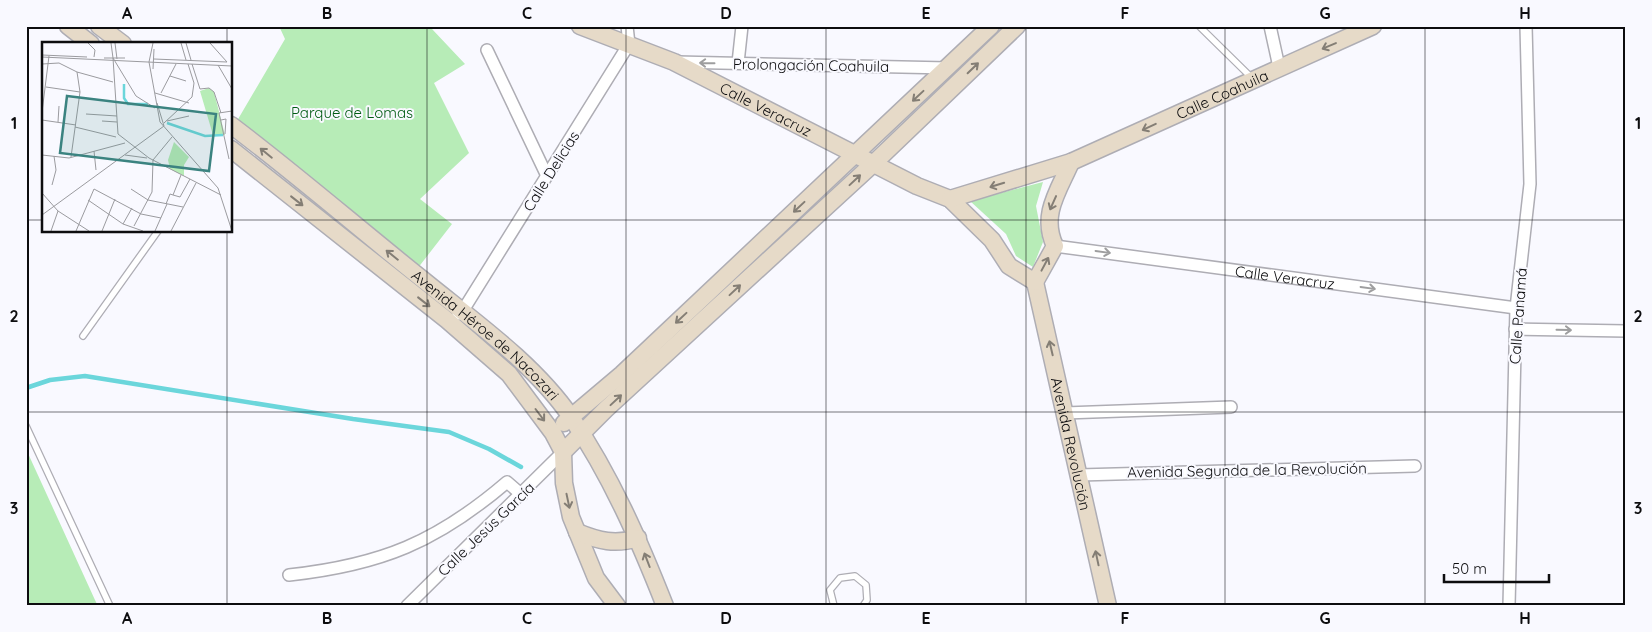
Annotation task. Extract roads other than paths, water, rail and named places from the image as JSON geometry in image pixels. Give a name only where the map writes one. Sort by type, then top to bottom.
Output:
[{"type":"main road","points":[[68,26],[88,42]]},
{"type":"main road","points":[[99,26],[119,42]]},
{"type":"main road","name":"Calle Veracruz","points":[[580,26],[674,62],[917,186],[950,199]]},
{"type":"main road","points":[[553,432],[622,374],[991,26]]},
{"type":"main road","points":[[563,452],[874,163],[1017,26]]},
{"type":"main road","name":"Calle Coahuila","points":[[950,199],[1071,162],[1373,26]]},
{"type":"main road","name":"Avenida Héroe de Nacozari","points":[[232,126],[496,339],[543,384],[571,417],[603,467],[638,538],[665,606]]},
{"type":"main road","name":"Avenida Héroe de Nacozari","points":[[232,150],[447,320],[508,374],[553,432],[563,452],[564,483],[577,532],[596,578],[617,606]]},
{"type":"main road","points":[[950,199],[992,240],[1009,266],[1036,282],[1055,246],[1050,236],[1048,213],[1071,162]]},
{"type":"main road","name":"Avenida Revolución","points":[[1036,282],[1108,606]]},
{"type":"main road","points":[[577,532],[598,541],[621,543],[638,538]]},
{"type":"street","points":[[627,26],[629,44]]},
{"type":"street","points":[[738,63],[742,26]]},
{"type":"street","points":[[1270,26],[1279,67]]},
{"type":"street","name":"Calle Panamá","points":[[1509,606],[1516,308],[1530,184],[1526,26]]},
{"type":"street","name":"Calle Delicias","points":[[462,312],[629,44]]},
{"type":"street","points":[[486,50],[548,176]]},
{"type":"street","name":"Prolongación Coahuila","points":[[674,62],[948,68]]},
{"type":"street","name":"Calle Veracruz","points":[[1055,246],[1516,308]]},
{"type":"street","points":[[447,320],[462,312]]},
{"type":"street","points":[[1515,329],[1626,331]]},
{"type":"street","points":[[1066,413],[1231,407]]},
{"type":"street","name":"Calle Jesús García","points":[[407,606],[522,495],[563,452]]},
{"type":"street","name":"Avenida Segunda de la Revolución","points":[[1079,475],[1414,466]]},
{"type":"street","points":[[289,575],[331,570],[374,561],[408,547],[444,530],[477,508],[507,482],[522,495]]},
{"type":"lane","points":[[1199,26],[1253,79]]},
{"type":"lane","points":[[83,336],[157,232]]},
{"type":"lane","points":[[26,426],[110,606]]},
{"type":"lane","points":[[833,605],[830,590],[840,578],[854,576],[866,586],[868,600],[863,606]]},
{"type":"waterway","points":[[26,388],[50,380],[85,376],[353,419],[449,432],[489,449],[521,467]]},
{"type":"park label","name":"Parque de Lomas","points":[[352,112]]}]
